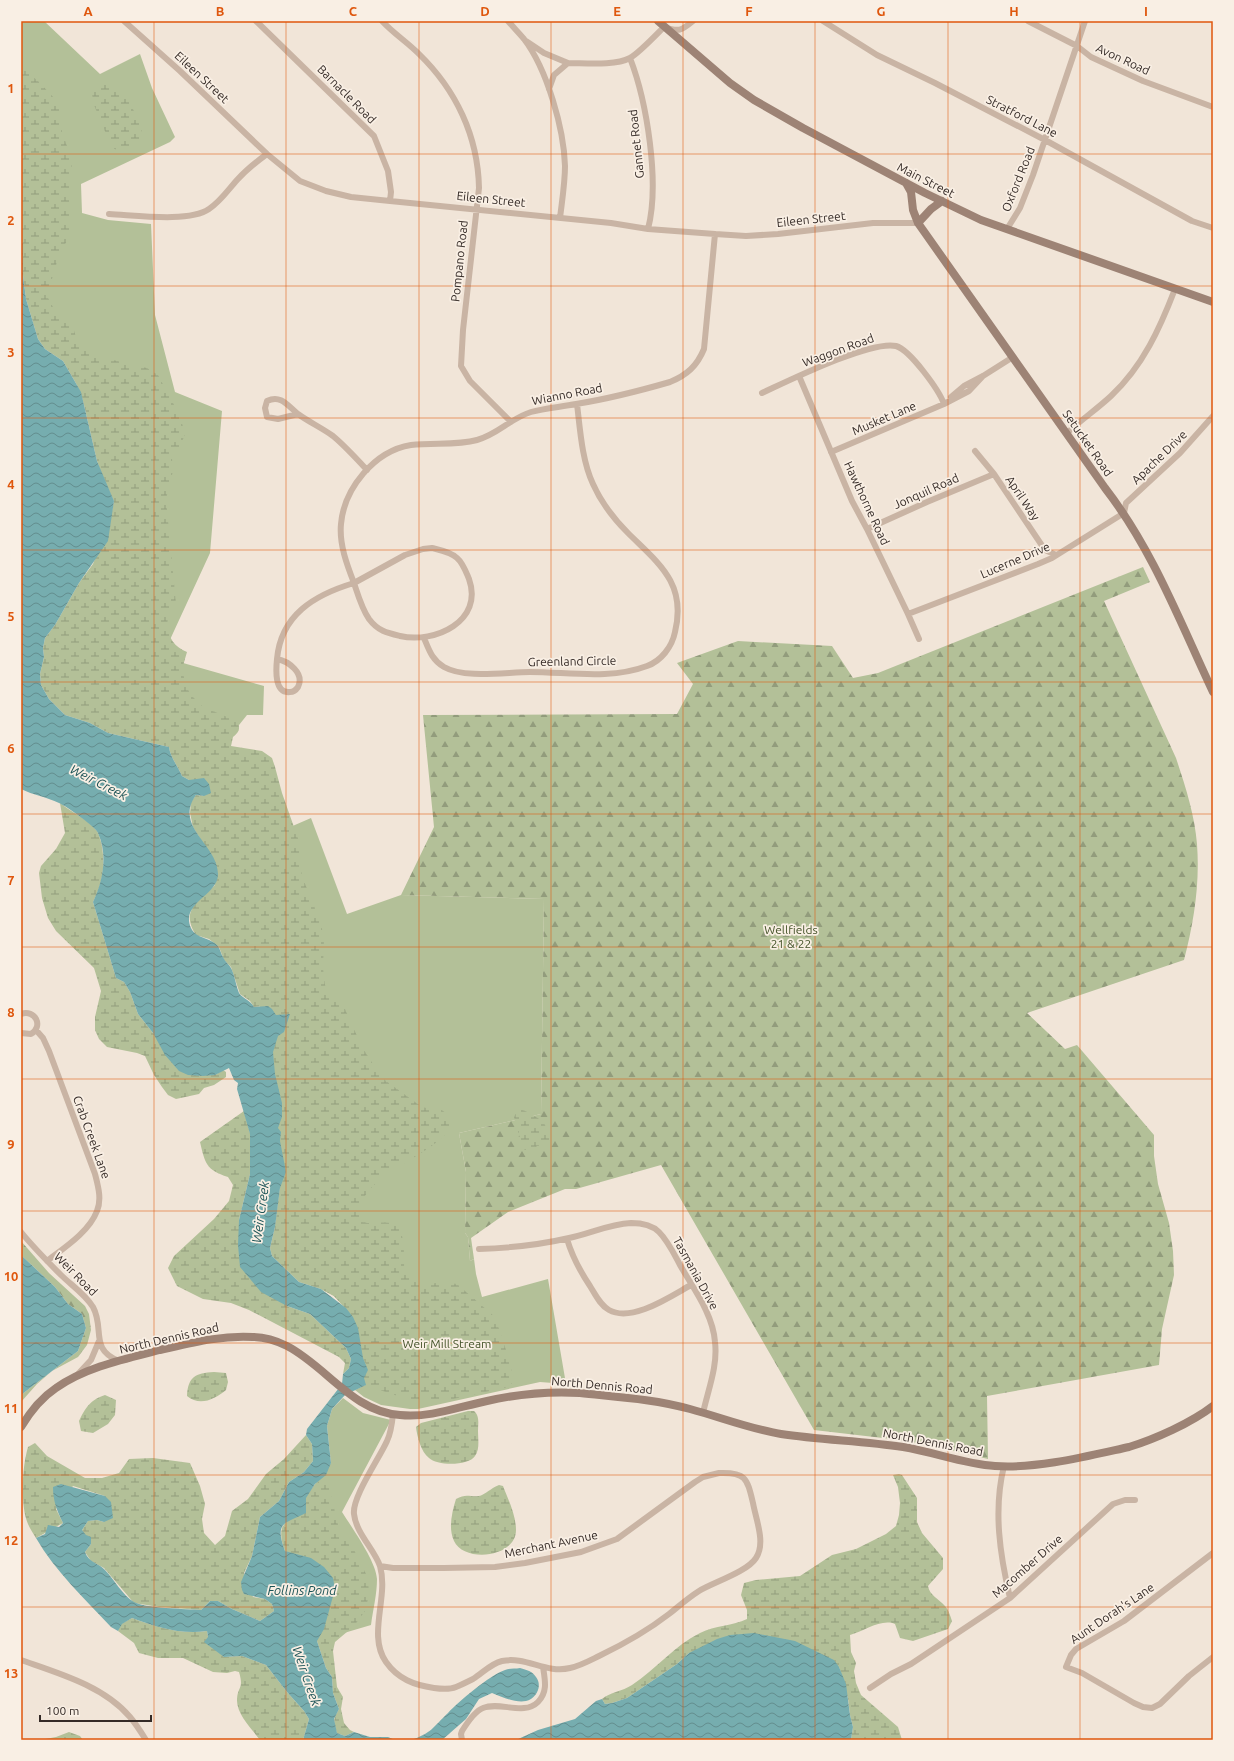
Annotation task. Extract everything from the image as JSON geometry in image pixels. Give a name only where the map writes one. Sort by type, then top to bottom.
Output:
[{"type":"main road","name":"Main Street","points":[[658,21],[730,83],[754,100],[822,139],[906,183],[981,220],[1213,302]]},
{"type":"main road","name":"Setucket Road","points":[[906,183],[911,192],[913,210],[918,223],[1124,513],[1154,566],[1213,692]]},
{"type":"main road","points":[[918,223],[931,209],[942,201]]},
{"type":"main road","name":"North Dennis Road","points":[[21,1427],[27,1417],[49,1394],[77,1376],[119,1361],[230,1336],[256,1337],[287,1346],[366,1405],[393,1414],[426,1415],[518,1395],[555,1392],[653,1401],[782,1434],[902,1447],[933,1452],[969,1462],[995,1466],[1054,1461],[1140,1444],[1178,1426],[1213,1406]]},
{"type":"street","name":"Eileen Street","points":[[124,21],[180,71],[267,154],[300,181],[326,192],[352,197],[560,218],[648,229],[746,236],[770,235],[873,223],[918,223]]},
{"type":"street","name":"Barnacle Road","points":[[256,21],[374,136],[388,171],[391,192],[390,201]]},
{"type":"street","name":"Pompano Road","points":[[382,21],[419,54],[439,76],[457,102],[466,120],[475,151],[479,188],[463,330],[462,366],[470,381],[511,422]]},
{"type":"street","points":[[508,21],[525,40],[544,53],[568,63],[619,61],[630,58],[664,27],[677,31],[693,21]]},
{"type":"street","points":[[684,28],[688,21]]},
{"type":"street","name":"Stratford Lane","points":[[822,21],[877,55],[935,83],[1045,140],[1192,221],[1213,228]]},
{"type":"street","name":"Avon Road","points":[[1028,21],[1076,46],[1091,57],[1143,81],[1213,107]]},
{"type":"street","name":"Oxford Road","points":[[1007,229],[1020,208],[1045,140],[1085,21]]},
{"type":"street","points":[[525,40],[549,89],[557,116],[565,166],[560,218]]},
{"type":"street","name":"Gannet Road","points":[[630,58],[636,73],[649,137],[652,201],[648,229]]},
{"type":"street","points":[[549,89],[554,75],[568,63]]},
{"type":"street","points":[[109,214],[187,217],[202,213],[210,209],[253,164],[267,154]]},
{"type":"street","name":"Wianno Road","points":[[277,659],[290,664],[295,668],[299,683],[293,692],[289,693],[284,691],[278,684],[276,672],[277,659],[278,646],[285,629],[303,607],[325,594],[354,583],[405,556],[423,549],[432,548],[440,550],[456,557],[462,563],[470,583],[472,593],[468,611],[461,620],[443,632],[424,638],[410,638],[383,632],[369,619],[354,583],[345,558],[340,525],[349,494],[367,470],[386,456],[410,445],[461,443],[477,440],[490,436],[511,422],[530,412],[577,404],[670,382],[683,376],[691,370],[700,359],[705,343],[715,234]]},
{"type":"street","points":[[1067,434],[1112,395],[1141,361],[1160,327],[1176,289]]},
{"type":"street","name":"Waggon Road","points":[[762,393],[799,376],[868,349],[882,346],[904,349],[939,392],[944,404]]},
{"type":"street","name":"Musket Lane","points":[[831,452],[944,404],[969,390],[983,376],[1013,357]]},
{"type":"street","name":"Hawthorne Road","points":[[799,376],[852,502],[868,529],[919,639]]},
{"type":"street","points":[[298,414],[273,419],[267,416],[265,404],[271,399],[277,398],[283,400],[298,414],[333,436],[367,470]]},
{"type":"street","name":"Greenland Circle","points":[[424,638],[433,658],[444,667],[458,672],[484,674],[531,672],[594,674],[631,670],[656,662],[671,644],[675,632],[677,609],[670,577],[661,565],[626,532],[607,509],[592,483],[583,451],[577,404]]},
{"type":"street","name":"Apache Drive","points":[[1124,513],[1126,503],[1180,453],[1213,416]]},
{"type":"street","name":"April Way","points":[[975,450],[994,474],[1045,550],[1056,555]]},
{"type":"street","name":"Jonquil Road","points":[[868,529],[994,474]]},
{"type":"street","name":"Lucerne Drive","points":[[908,614],[1038,564],[1056,555],[1124,513]]},
{"type":"street","name":"Crab Creek Lane","points":[[21,1014],[27,1013],[34,1016],[38,1024],[36,1030],[43,1038],[49,1051],[95,1174],[98,1186],[98,1211],[86,1229],[47,1261]]},
{"type":"street","points":[[21,1033],[29,1035],[36,1030]]},
{"type":"street","name":"Tasmania Drive","points":[[479,1249],[512,1248],[568,1239],[601,1228],[630,1223],[650,1226],[659,1232],[667,1243],[710,1321],[715,1343],[712,1374],[703,1413]]},
{"type":"street","name":"Weir Road","points":[[21,1232],[47,1261],[83,1295],[92,1307],[98,1322],[99,1341],[91,1360],[77,1376]]},
{"type":"street","points":[[568,1239],[570,1250],[598,1300],[608,1309],[616,1312],[628,1313],[651,1307],[691,1285]]},
{"type":"street","points":[[99,1341],[105,1354],[119,1361]]},
{"type":"street","points":[[380,1566],[358,1526],[354,1514],[354,1507],[359,1493],[387,1441],[393,1414]]},
{"type":"street","points":[[1004,1466],[1000,1482],[999,1538],[1002,1566],[1010,1598]]},
{"type":"street","name":"Merchant Avenue","points":[[719,1473],[736,1473],[742,1476],[750,1491],[758,1530],[760,1544],[755,1559],[739,1572],[698,1592],[668,1615],[621,1646],[569,1668],[555,1670],[543,1667],[521,1660],[500,1662],[463,1684],[448,1689],[422,1686],[406,1680],[397,1674],[385,1660],[379,1646],[377,1634],[383,1589],[380,1566],[393,1568],[495,1567],[525,1563],[581,1552],[617,1539],[687,1487],[703,1477],[719,1473]]},
{"type":"street","name":"Macomber Drive","points":[[870,1688],[891,1674],[911,1664],[1010,1598],[1113,1504],[1125,1500],[1135,1500]]},
{"type":"street","name":"Aunt Dorah's Lane","points":[[1213,1553],[1124,1621],[1081,1646],[1071,1655],[1066,1667],[1082,1673],[1128,1700],[1148,1709],[1156,1707],[1213,1657]]},
{"type":"street","points":[[21,1660],[56,1671],[109,1699],[129,1716],[146,1740]]},
{"type":"street","points":[[462,1740],[462,1731],[481,1709],[493,1706],[524,1708],[536,1705],[541,1700],[545,1690],[543,1667]]},
{"type":"green space","points":[[21,21],[44,21],[100,74],[140,54],[152,88],[175,137],[170,142],[81,184],[82,213],[108,220],[151,224],[155,315],[175,392],[222,411],[210,553],[162,657],[264,686],[263,715],[247,715],[196,779],[114,501],[100,471],[86,408],[21,237]]},
{"type":"green space","name":"Weir Mill Stream","points":[[21,67],[38,81],[55,99],[59,106],[62,132],[71,157],[72,173],[69,187],[69,237],[59,255],[47,296],[54,309],[72,323],[77,341],[88,351],[105,358],[147,368],[158,375],[180,416],[185,434],[180,447],[172,459],[173,471],[166,499],[176,604],[170,612],[167,624],[171,639],[178,647],[187,652],[182,669],[186,686],[191,695],[203,707],[237,721],[239,730],[233,737],[231,746],[262,751],[272,758],[282,793],[301,847],[300,863],[302,876],[321,924],[324,939],[323,968],[325,985],[330,996],[338,1001],[345,1009],[362,1047],[382,1078],[422,1107],[442,1110],[445,1112],[449,1120],[450,1130],[443,1137],[378,1181],[369,1190],[362,1200],[360,1211],[363,1222],[391,1223],[397,1226],[403,1238],[405,1274],[415,1282],[429,1284],[443,1282],[457,1284],[495,1317],[511,1365],[512,1383],[508,1387],[444,1401],[432,1399],[410,1399],[393,1395],[366,1385],[364,1378],[366,1364],[363,1358],[358,1328],[353,1317],[334,1296],[321,1289],[299,1282],[272,1256],[270,1248],[275,1227],[280,1188],[286,1172],[280,1141],[280,1132],[278,1128],[282,1117],[273,1052],[278,1036],[284,1032],[290,1014],[276,1015],[268,1006],[254,1007],[250,1001],[240,994],[231,967],[224,960],[219,947],[209,939],[196,935],[192,927],[190,913],[193,907],[215,885],[201,840],[193,827],[190,813],[191,802],[196,795],[204,796],[189,780],[182,776],[172,758],[169,747],[108,733],[90,723],[65,715],[49,699],[41,685],[40,674],[44,657],[43,648],[45,638],[55,625],[79,583],[93,564],[111,516],[114,501],[97,461],[81,392],[63,361],[45,349],[38,339],[26,299],[23,275],[23,244],[21,237]]},
{"type":"green space","points":[[103,84],[118,89],[128,98],[142,129],[139,139],[130,148],[120,151],[112,148],[94,105],[92,94]]},
{"type":"green space","name":"Wellfields 21 & 22","points":[[1143,567],[1150,582],[1104,601],[1176,758],[1192,812],[1196,833],[1198,874],[1191,931],[1184,960],[1027,1013],[1065,1049],[1077,1045],[1154,1135],[1154,1156],[1158,1184],[1169,1223],[1173,1251],[1174,1275],[1162,1329],[1159,1365],[987,1396],[988,1459],[929,1445],[900,1440],[814,1430],[661,1165],[576,1189],[565,1189],[508,1212],[471,1238],[474,1259],[470,1261],[468,1237],[465,1233],[466,1172],[459,1133],[541,1114],[544,899],[401,895],[434,827],[423,715],[677,714],[693,684],[677,663],[738,641],[832,646],[853,678],[878,673]]},
{"type":"green space","points":[[60,803],[89,823],[99,835],[103,850],[103,873],[93,902],[116,978],[124,982],[130,992],[138,1014],[153,1033],[215,1075],[223,1070],[226,1072],[226,1077],[214,1085],[204,1088],[199,1094],[176,1099],[168,1095],[154,1075],[145,1056],[107,1047],[99,1039],[95,1030],[95,1017],[101,991],[94,968],[56,931],[48,918],[42,898],[39,873],[41,866],[56,849],[65,833]]},
{"type":"green space","name":"Weir Mill Stream","points":[[311,818],[347,914],[401,895],[544,899],[541,1114],[459,1133],[466,1172],[465,1233],[468,1237],[470,1261],[474,1259],[482,1297],[548,1279],[566,1384],[540,1382],[418,1409],[381,1405],[364,1397],[355,1390],[365,1385],[346,1308],[334,1296],[321,1289],[275,1227],[280,1188],[242,848]]},
{"type":"green space","points":[[521,1109],[537,1117],[547,1128],[550,1140],[546,1145],[537,1146],[529,1151],[523,1149],[514,1117],[517,1111]]},
{"type":"green space","points":[[244,1111],[250,1133],[250,1174],[239,1220],[287,1306],[310,1314],[346,1348],[351,1359],[349,1368],[343,1374],[345,1363],[339,1357],[249,1310],[231,1303],[203,1299],[177,1286],[168,1268],[174,1256],[214,1219],[229,1201],[233,1185],[228,1177],[215,1172],[208,1165],[203,1155],[200,1142]]},
{"type":"green space","points":[[21,1241],[49,1273],[85,1306],[89,1314],[91,1330],[87,1345],[78,1357],[52,1371],[78,1351],[86,1328],[82,1314],[68,1304],[55,1287],[21,1255]]},
{"type":"green space","points":[[51,1372],[37,1384],[21,1402],[21,1395]]},
{"type":"green space","points":[[214,1372],[226,1373],[228,1382],[226,1390],[212,1399],[202,1401],[197,1401],[187,1396],[189,1384],[194,1377],[197,1375]]},
{"type":"green space","points":[[105,1395],[116,1400],[115,1415],[108,1424],[93,1433],[81,1431],[79,1421],[86,1408],[96,1399]]},
{"type":"green space","points":[[343,1398],[363,1413],[391,1420],[342,1512],[373,1563],[377,1579],[376,1590],[371,1625],[317,1641],[282,1528],[331,1463],[327,1426],[332,1409]]},
{"type":"green space","points":[[468,1411],[474,1411],[478,1418],[478,1447],[475,1456],[466,1462],[453,1464],[433,1461],[429,1458],[418,1439],[416,1427],[421,1423]]},
{"type":"green space","points":[[306,1435],[312,1444],[313,1461],[304,1472],[289,1482],[279,1501],[260,1517],[252,1556],[244,1573],[253,1597],[265,1599],[272,1604],[274,1611],[260,1621],[232,1609],[218,1601],[210,1601],[201,1610],[159,1607],[134,1603],[104,1568],[91,1561],[85,1552],[91,1544],[82,1530],[88,1521],[97,1520],[104,1522],[105,1496],[73,1486],[56,1509],[63,1523],[36,1538],[25,1516],[23,1497],[24,1465],[28,1447],[35,1443],[47,1456],[85,1478],[102,1478],[119,1473],[129,1459],[153,1458],[190,1463],[200,1486],[205,1504],[202,1519],[204,1533],[215,1545],[225,1536],[232,1511],[248,1499],[266,1474],[284,1459]]},
{"type":"green space","points":[[326,1475],[340,1533],[355,1552],[368,1578],[369,1595],[365,1611],[354,1626],[335,1642],[333,1651],[337,1687],[343,1697],[341,1709],[344,1723],[354,1732],[345,1736],[337,1733],[334,1723],[339,1709],[333,1693],[332,1677],[326,1668],[317,1641],[330,1610],[334,1585],[333,1578],[285,1551],[281,1538],[284,1524],[301,1516],[309,1493]]},
{"type":"green space","points":[[893,1475],[902,1475],[917,1498],[917,1522],[922,1533],[943,1558],[943,1569],[928,1586],[932,1595],[946,1608],[952,1621],[948,1629],[913,1641],[900,1638],[895,1624],[890,1623],[879,1624],[850,1635],[851,1652],[856,1663],[854,1671],[856,1683],[861,1695],[898,1727],[902,1740],[851,1740],[853,1727],[848,1698],[839,1667],[689,1653],[677,1664],[627,1698],[605,1704],[602,1699],[632,1685],[641,1679],[673,1651],[691,1638],[706,1630],[747,1619],[747,1610],[741,1595],[744,1583],[756,1580],[800,1576],[832,1555],[856,1549],[886,1534],[896,1526],[899,1515],[900,1503],[898,1487]]},
{"type":"green space","points":[[499,1485],[503,1486],[513,1513],[516,1524],[514,1539],[508,1547],[499,1552],[489,1554],[478,1555],[460,1548],[454,1541],[451,1531],[452,1515],[456,1499],[464,1496],[479,1496]]},
{"type":"green space","points":[[132,1618],[179,1631],[207,1631],[208,1637],[224,1657],[242,1656],[266,1665],[309,1719],[303,1740],[260,1740],[245,1721],[237,1705],[241,1685],[239,1672],[213,1672],[183,1658],[158,1658],[139,1653],[134,1643],[118,1631],[121,1624]]},
{"type":"green space","points":[[69,1732],[80,1736],[83,1740],[40,1740],[56,1737]]},
{"type":"water","points":[[21,237],[23,244],[23,275],[26,299],[38,339],[45,349],[63,361],[81,392],[97,461],[114,501],[108,541],[79,583],[55,625],[45,638],[43,648],[44,657],[40,674],[41,685],[49,699],[65,715],[90,723],[108,733],[169,747],[172,758],[182,776],[189,780],[204,778],[209,784],[211,793],[204,796],[196,795],[190,806],[190,817],[193,826],[212,854],[218,875],[212,889],[194,906],[190,912],[189,919],[191,928],[196,934],[218,946],[224,959],[232,970],[239,993],[254,1007],[268,1006],[276,1015],[290,1014],[284,1032],[278,1036],[273,1052],[275,1074],[282,1103],[282,1117],[278,1128],[281,1132],[280,1141],[286,1172],[280,1188],[275,1227],[270,1248],[272,1256],[299,1282],[321,1289],[346,1308],[353,1317],[358,1328],[363,1358],[368,1370],[364,1378],[366,1385],[345,1395],[332,1409],[327,1426],[331,1463],[326,1475],[315,1484],[306,1498],[306,1513],[287,1522],[281,1529],[282,1541],[285,1551],[311,1558],[324,1567],[333,1578],[335,1589],[324,1629],[317,1641],[326,1668],[332,1677],[333,1693],[339,1709],[334,1719],[337,1733],[345,1736],[354,1732],[370,1737],[388,1737],[395,1740],[303,1740],[309,1719],[266,1665],[242,1656],[224,1657],[204,1642],[208,1637],[207,1631],[178,1631],[159,1627],[132,1618],[122,1624],[118,1631],[111,1627],[71,1584],[52,1562],[36,1538],[45,1534],[48,1525],[59,1527],[63,1523],[56,1506],[53,1487],[61,1484],[105,1496],[111,1502],[113,1518],[104,1522],[97,1520],[88,1521],[82,1530],[86,1535],[91,1537],[91,1544],[85,1552],[92,1561],[105,1570],[122,1592],[130,1599],[134,1602],[147,1606],[201,1610],[210,1601],[218,1601],[232,1609],[260,1621],[274,1611],[272,1604],[265,1599],[244,1594],[241,1582],[252,1556],[260,1517],[279,1501],[289,1482],[304,1472],[313,1461],[312,1444],[306,1435],[307,1429],[342,1384],[343,1374],[349,1368],[351,1359],[346,1348],[310,1314],[287,1306],[261,1292],[240,1267],[238,1245],[239,1220],[250,1174],[250,1134],[237,1089],[238,1083],[234,1080],[229,1068],[215,1075],[188,1075],[179,1071],[165,1055],[153,1033],[138,1014],[130,992],[124,982],[116,978],[93,902],[102,877],[103,868],[103,850],[98,833],[87,822],[63,805],[21,789]]},
{"type":"water","points":[[21,1255],[55,1287],[68,1304],[82,1314],[86,1328],[78,1351],[21,1395]]},
{"type":"water","points":[[754,1633],[795,1641],[834,1660],[839,1667],[846,1684],[853,1727],[851,1740],[516,1740],[538,1730],[575,1719],[596,1701],[602,1699],[605,1704],[627,1698],[677,1664],[689,1653],[717,1639],[730,1635]]},
{"type":"water","points":[[520,1668],[531,1672],[539,1684],[537,1692],[530,1700],[517,1701],[492,1693],[479,1699],[466,1719],[442,1740],[411,1740],[424,1735],[432,1729],[459,1702],[491,1677],[507,1669]]},
{"type":"water label","name":"Weir Creek","points":[[99,782]]},
{"type":"water label","name":"Weir Creek","points":[[260,1212]]},
{"type":"water label","name":"Follins Pond","points":[[302,1590]]},
{"type":"water label","name":"Weir Creek","points":[[307,1676]]}]
